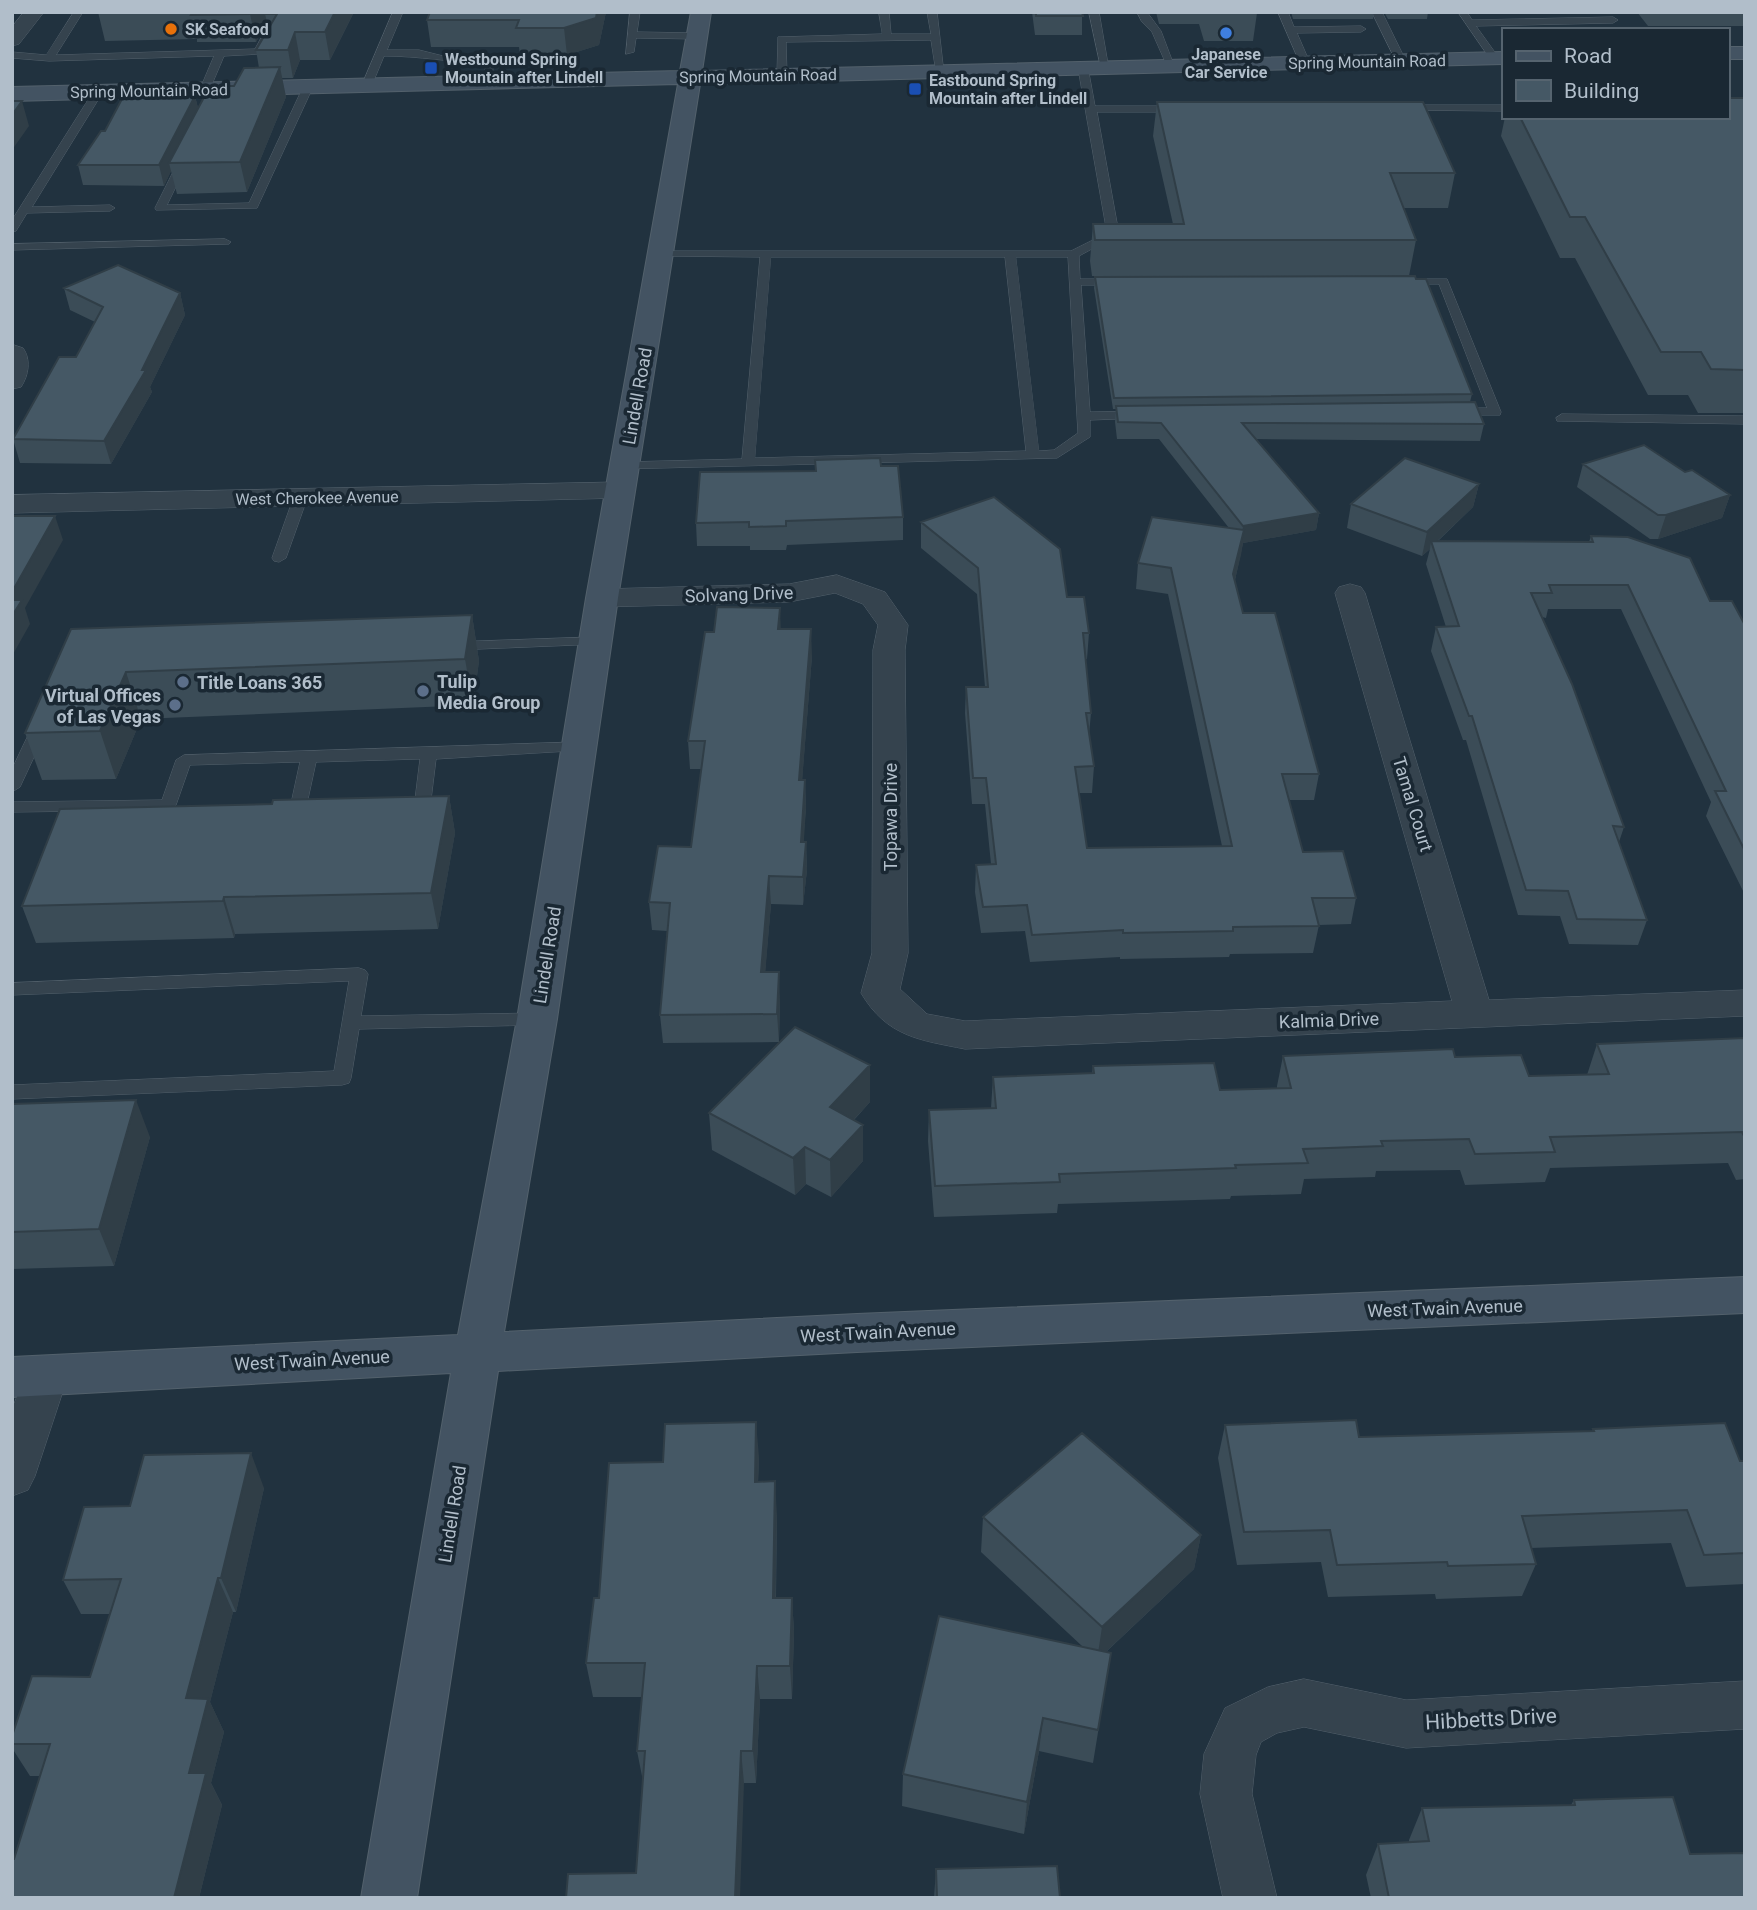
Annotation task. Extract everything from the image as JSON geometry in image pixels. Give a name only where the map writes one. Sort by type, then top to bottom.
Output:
[{"type":"street","points":[[12,40],[34,12]]},
{"type":"street","name":"Lindell Road","points":[[388,1898],[478,1352],[537,1019],[602,598],[699,24]]},
{"type":"street","name":"Spring Mountain Road","points":[[12,94],[214,93],[367,85],[1498,58]]},
{"type":"street","points":[[12,381],[15,376],[14,353]]},
{"type":"street","name":"West Cherokee Avenue","points":[[12,504],[300,499],[623,478]]},
{"type":"street","name":"Solvang Drive","points":[[602,598],[789,593],[837,584],[874,598]]},
{"type":"street","name":"Tamal Court","points":[[1350,593],[1475,1015]]},
{"type":"street","name":"Topawa Drive","points":[[874,598],[892,625],[889,650],[890,953],[880,993],[915,1025]]},
{"type":"street","name":"Kalmia Drive","points":[[915,1025],[965,1035],[1745,1003]]},
{"type":"street","name":"West Twain Avenue","points":[[29,1377],[478,1352],[1745,1295]]},
{"type":"street","points":[[12,1476],[29,1377]]},
{"type":"street","name":"Hibbetts Drive","points":[[1250,1898],[1226,1794],[1230,1754],[1243,1725],[1268,1711],[1304,1703],[1406,1724],[1745,1704]]},
{"type":"lane","points":[[49,58],[79,12]]},
{"type":"lane","points":[[12,55],[49,58],[258,52],[280,12]]},
{"type":"lane","points":[[367,85],[398,12]]},
{"type":"lane","points":[[629,52],[635,12]]},
{"type":"lane","points":[[884,12],[887,37]]},
{"type":"lane","points":[[932,12],[941,72]]},
{"type":"lane","points":[[1094,12],[1106,68]]},
{"type":"lane","points":[[1142,12],[1144,20],[1156,31],[1172,66]]},
{"type":"lane","points":[[1283,12],[1305,63]]},
{"type":"lane","points":[[1377,12],[1401,61]]},
{"type":"lane","points":[[1462,12],[1498,58]]},
{"type":"lane","points":[[1470,23],[1610,16]]},
{"type":"lane","points":[[631,36],[699,24]]},
{"type":"lane","points":[[1290,30],[1361,29]]},
{"type":"lane","points":[[782,75],[782,39],[936,37]]},
{"type":"lane","points":[[214,93],[220,53]]},
{"type":"lane","points":[[381,53],[419,53],[443,59],[491,62],[488,82]]},
{"type":"lane","points":[[662,253],[1073,254],[1113,233],[1083,68]]},
{"type":"lane","points":[[191,148],[160,208],[253,206],[308,87]]},
{"type":"lane","points":[[12,229],[98,92]]},
{"type":"lane","points":[[1393,108],[1502,108]]},
{"type":"lane","points":[[1091,109],[1187,109]]},
{"type":"lane","points":[[24,210],[110,208]]},
{"type":"lane","points":[[12,247],[225,242]]},
{"type":"lane","points":[[748,463],[766,253]]},
{"type":"lane","points":[[1010,254],[1033,455]]},
{"type":"lane","points":[[623,478],[748,463],[1057,454],[1084,434],[1073,254]]},
{"type":"lane","points":[[1388,281],[1443,281],[1495,412],[1440,412]]},
{"type":"lane","points":[[1075,282],[1129,282]]},
{"type":"lane","points":[[1083,415],[1152,415]]},
{"type":"lane","points":[[1562,418],[1745,420]]},
{"type":"lane","points":[[279,558],[300,499]]},
{"type":"lane","points":[[443,647],[596,641]]},
{"type":"lane","points":[[12,787],[47,712]]},
{"type":"lane","points":[[12,807],[168,805],[184,760],[580,747]]},
{"type":"lane","points":[[421,817],[429,754]]},
{"type":"lane","points":[[295,824],[309,757]]},
{"type":"lane","points":[[12,989],[359,974],[342,1078],[12,1092]]},
{"type":"lane","points":[[351,1023],[537,1019]]},
{"type":"building","points":[[98,12],[162,12],[98,13]]},
{"type":"building","points":[[193,12],[251,12],[191,15]]},
{"type":"building","points":[[335,12],[325,32],[295,32],[288,50],[256,50],[277,14],[265,14]]},
{"type":"building","points":[[430,12],[597,12],[596,18],[564,28],[516,28],[519,20],[427,20]]},
{"type":"building","points":[[1036,12],[1082,12],[1083,16],[1036,16]]},
{"type":"building","points":[[1257,12],[1257,13],[1207,13]]},
{"type":"building","points":[[280,67],[240,162],[169,163],[210,86],[234,86],[244,68]]},
{"type":"building","points":[[195,96],[159,165],[78,165],[101,131],[105,131],[123,97]]},
{"type":"building","points":[[1729,98],[1745,98],[1745,370],[1711,369],[1701,352],[1661,352],[1585,217],[1570,217],[1521,119],[1729,119]]},
{"type":"building","points":[[12,101],[22,101],[12,115]]},
{"type":"building","points":[[1157,102],[1423,102],[1455,173],[1390,173],[1416,240],[1095,240],[1093,224],[1184,224]]},
{"type":"building","points":[[118,265],[180,293],[142,370],[146,370],[104,441],[13,439],[59,357],[76,357],[103,307],[64,288]]},
{"type":"building","points":[[1415,276],[1416,279],[1426,279],[1472,394],[1114,398],[1095,277]]},
{"type":"building","points":[[1475,402],[1484,424],[1242,423],[1319,513],[1243,526],[1161,423],[1118,422],[1116,406]]},
{"type":"building","points":[[1644,445],[1685,472],[1692,470],[1730,495],[1666,515],[1658,515],[1583,464]]},
{"type":"building","points":[[880,458],[881,466],[898,466],[903,517],[786,521],[786,526],[749,527],[749,522],[696,523],[700,472],[816,471],[815,460]]},
{"type":"building","points":[[1405,458],[1479,484],[1427,532],[1351,504]]},
{"type":"building","points":[[994,497],[1060,549],[1067,597],[1084,597],[1089,633],[1083,633],[1091,713],[1086,713],[1094,766],[1075,767],[1087,848],[1232,846],[1171,568],[1138,563],[1152,517],[1244,530],[1233,574],[1243,613],[1275,613],[1319,774],[1282,774],[1303,852],[1343,851],[1356,898],[1312,898],[1319,926],[1233,927],[1233,931],[1123,933],[1123,930],[1032,935],[1027,905],[983,907],[976,865],[996,864],[986,778],[973,778],[966,687],[988,687],[978,568],[921,522]]},
{"type":"building","points":[[12,516],[55,516],[12,592]]},
{"type":"building","points":[[1591,536],[1628,537],[1690,558],[1710,601],[1732,601],[1745,625],[1745,851],[1715,791],[1726,791],[1628,585],[1549,585],[1552,593],[1531,593],[1572,684],[1624,827],[1613,826],[1647,920],[1577,919],[1568,891],[1526,890],[1472,716],[1469,716],[1436,627],[1459,626],[1431,541],[1593,542]]},
{"type":"building","points":[[12,600],[22,600],[12,616]]},
{"type":"building","points":[[717,607],[780,608],[778,629],[811,629],[799,780],[805,780],[801,842],[806,842],[803,877],[769,876],[761,972],[779,972],[777,1014],[660,1015],[670,903],[649,902],[658,846],[691,847],[705,741],[688,741],[705,632],[714,632]]},
{"type":"building","points":[[472,615],[465,659],[126,672],[100,731],[25,733],[71,629]]},
{"type":"building","points":[[449,796],[431,893],[224,897],[223,901],[22,906],[60,809]]},
{"type":"building","points":[[795,1027],[870,1065],[830,1107],[863,1125],[830,1160],[805,1147],[793,1158],[709,1113]]},
{"type":"building","points":[[1745,1038],[1745,1138],[1742,1132],[1550,1137],[1555,1152],[1475,1154],[1469,1139],[1381,1141],[1383,1146],[1303,1149],[1308,1163],[1059,1174],[1060,1182],[935,1186],[929,1110],[996,1108],[993,1077],[1094,1073],[1093,1066],[1214,1063],[1220,1090],[1291,1088],[1283,1056],[1453,1049],[1455,1057],[1521,1055],[1529,1076],[1609,1074],[1597,1044]]},
{"type":"building","points":[[136,1100],[99,1229],[12,1232],[12,1104]]},
{"type":"building","points":[[1356,1420],[1359,1437],[1594,1431],[1593,1429],[1725,1423],[1740,1461],[1745,1461],[1745,1553],[1704,1555],[1687,1510],[1522,1516],[1536,1564],[1448,1566],[1447,1562],[1337,1565],[1330,1530],[1244,1532],[1225,1425]]},
{"type":"building","points":[[756,1422],[755,1482],[775,1481],[773,1598],[792,1598],[790,1666],[757,1666],[753,1751],[741,1751],[735,1898],[566,1898],[568,1874],[636,1873],[645,1751],[637,1751],[645,1663],[586,1663],[594,1598],[599,1598],[609,1463],[663,1462],[665,1424]]},
{"type":"building","points":[[1082,1433],[1201,1535],[1102,1627],[983,1517]]},
{"type":"building","points":[[251,1453],[221,1578],[218,1578],[186,1698],[208,1699],[189,1773],[206,1773],[174,1898],[12,1898],[12,1859],[50,1744],[12,1744],[12,1736],[32,1676],[90,1677],[121,1579],[63,1580],[84,1507],[130,1506],[144,1455]]},
{"type":"building","points":[[939,1616],[1111,1653],[1098,1730],[1043,1718],[1027,1802],[903,1774]]},
{"type":"building","points":[[1673,1797],[1690,1854],[1745,1853],[1745,1898],[1389,1898],[1378,1844],[1429,1841],[1422,1808],[1575,1805],[1574,1800]]},
{"type":"building","points":[[1057,1866],[1060,1898],[937,1898],[936,1869]]},
{"type":"place","name":"SK Seafood","points":[[171,29]]},
{"type":"place","name":"Japanese Car Service","points":[[1226,33]]},
{"type":"place","name":"Westbound Spring Mountain after Lindell","points":[[431,68]]},
{"type":"place","name":"Eastbound Spring Mountain after Lindell","points":[[915,89]]},
{"type":"place","name":"Title Loans 365","points":[[183,682]]},
{"type":"place","name":"Tulip Media Group","points":[[423,691]]},
{"type":"place","name":"Virtual Offices of Las Vegas","points":[[175,705]]}]
